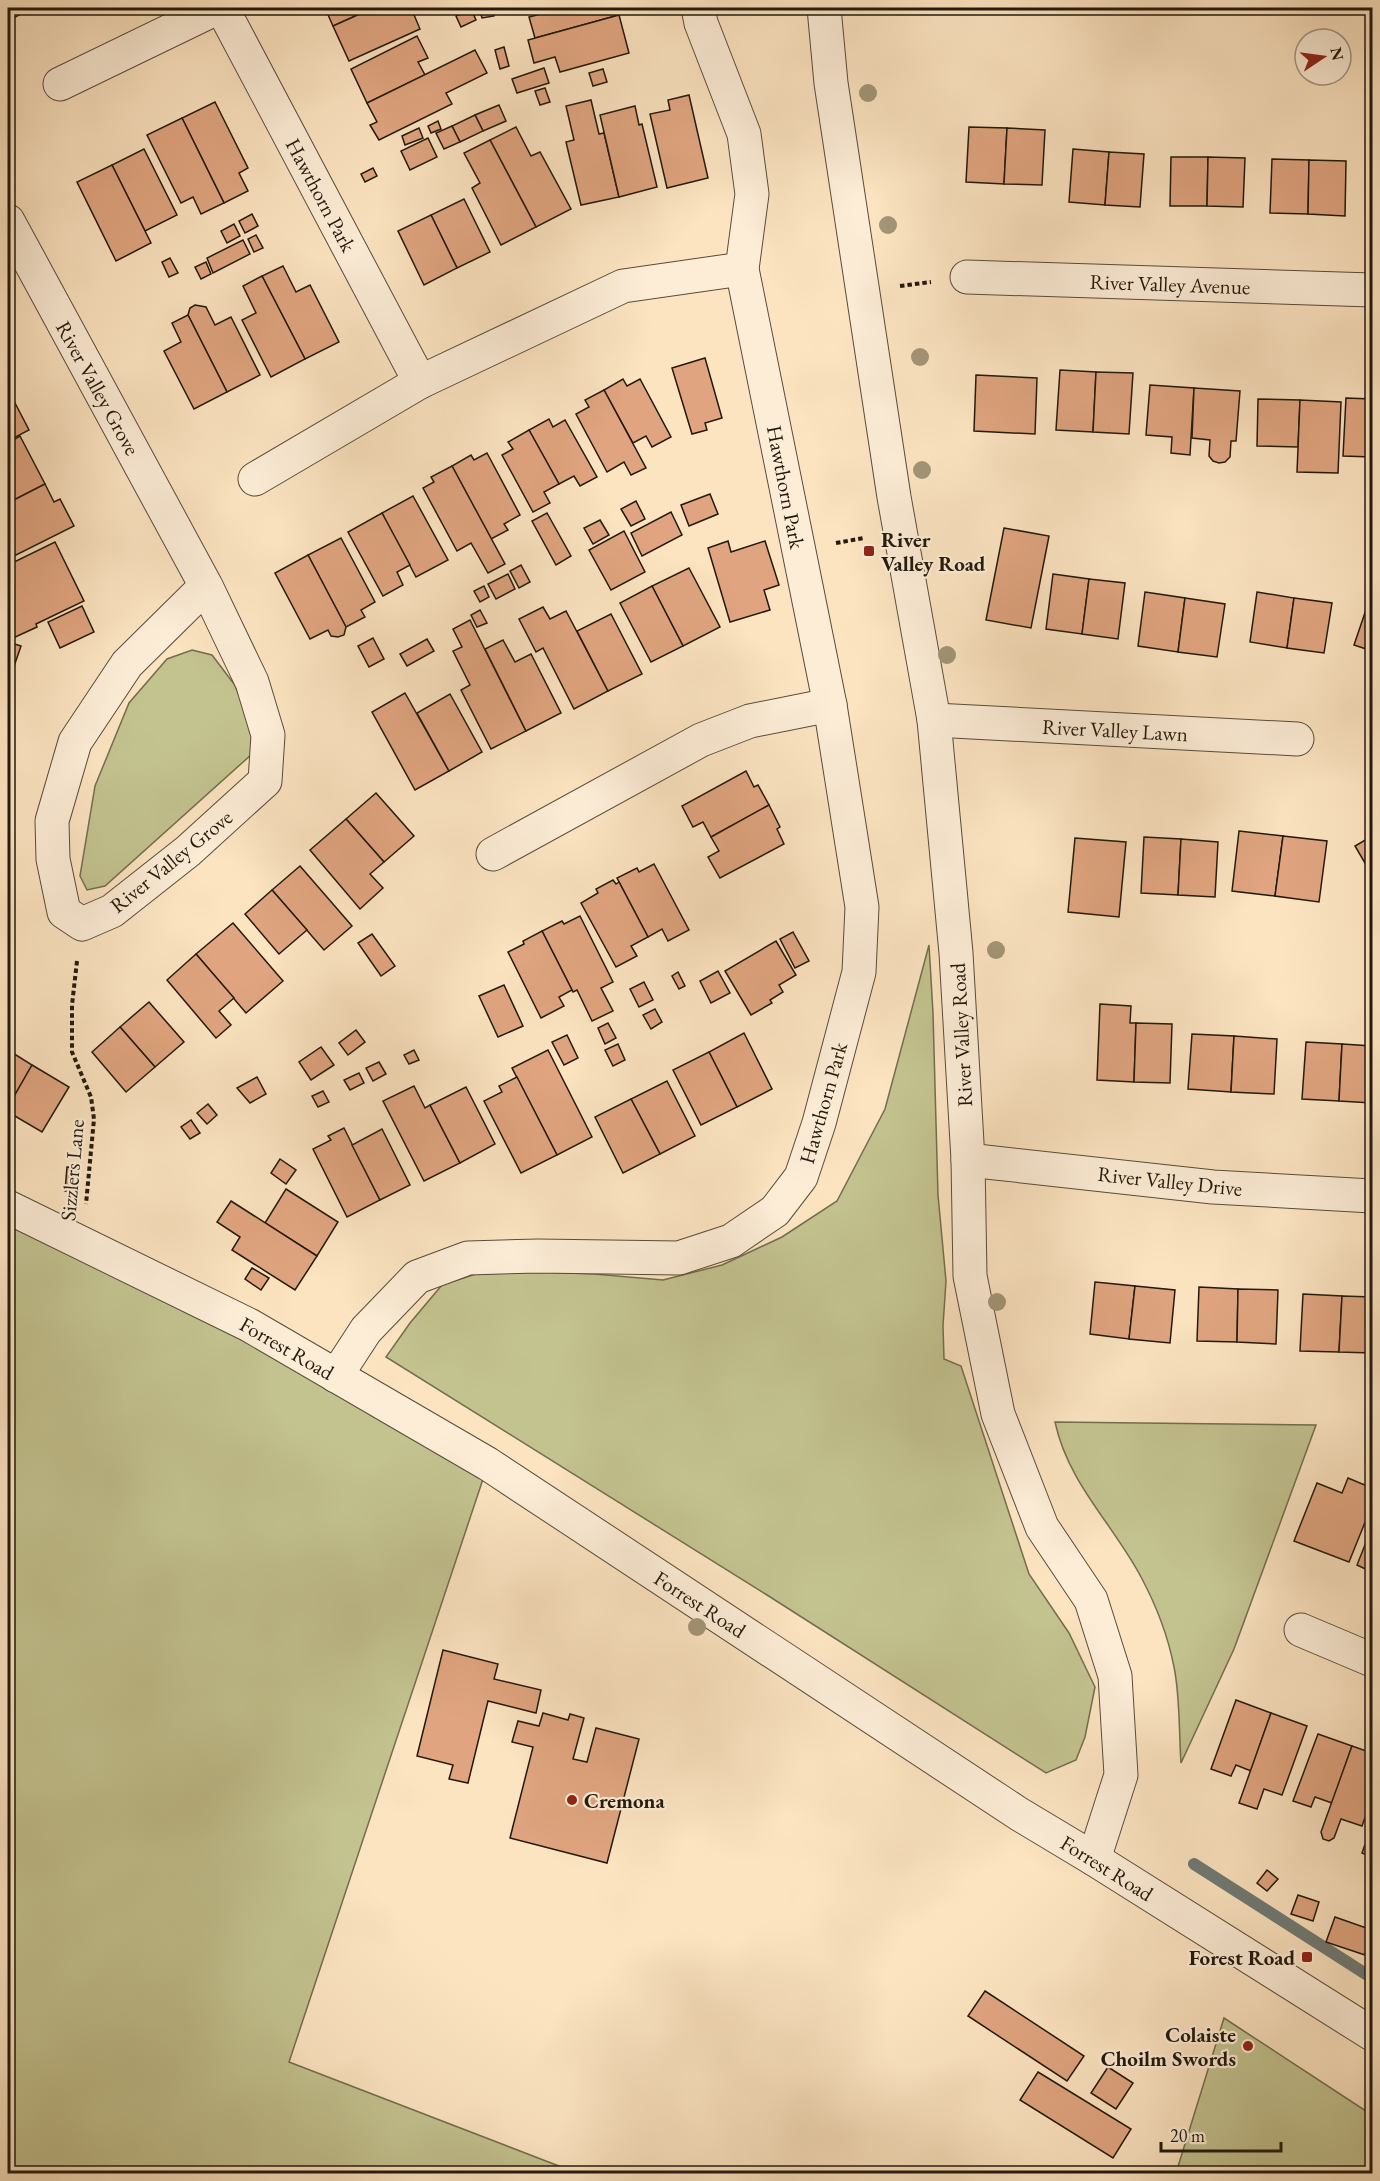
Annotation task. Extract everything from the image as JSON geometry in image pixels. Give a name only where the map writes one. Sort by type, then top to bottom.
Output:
[{"type":"street","points":[[60,84],[217,8]]},
{"type":"street","name":"Hawthorn Park","points":[[222,8],[420,382]]},
{"type":"street","name":"Hawthorn Park","points":[[336,1376],[366,1330],[417,1277],[468,1258],[538,1256],[679,1258],[731,1241],[775,1210],[801,1176],[819,1123],[859,972],[862,907],[830,705],[742,269],[752,194],[744,134],[701,22],[698,8]]},
{"type":"street","name":"River Valley Road","points":[[824,8],[831,83],[862,291],[900,530],[934,720],[956,953],[968,1160],[970,1276],[998,1414],[1042,1527],[1092,1600],[1115,1676],[1121,1775],[1094,1859]]},
{"type":"street","name":"River Valley Grove","points":[[8,221],[206,586],[252,682],[268,735],[266,781],[188,851],[112,911],[82,924]]},
{"type":"street","points":[[255,479],[420,382],[623,286],[742,269]]},
{"type":"street","name":"River Valley Avenue","points":[[967,276],[1372,290]]},
{"type":"street","points":[[82,924],[64,912],[53,859],[51,821],[75,742],[127,664],[206,586]]},
{"type":"street","points":[[493,854],[701,740],[750,721],[830,705]]},
{"type":"street","name":"River Valley Lawn","points":[[934,720],[1297,739]]},
{"type":"street","name":"River Valley Drive","points":[[968,1160],[1213,1187],[1372,1196]]},
{"type":"street","name":"Forrest Road","points":[[8,1207],[249,1325],[488,1464],[1019,1814],[1372,2034]]},
{"type":"street","points":[[1301,1630],[1372,1660]]},
{"type":"path","points":[[862,291],[967,276]]},
{"type":"path","points":[[799,552],[900,530]]},
{"type":"path","name":"Sizzlers Lane","points":[[80,1243],[86,1210],[94,1119],[90,1097],[72,1052],[72,1005],[82,924]]},
{"type":"green space","points":[[192,650],[212,655],[234,684],[258,735],[252,754],[105,886],[87,890],[80,876],[95,786],[129,703],[167,659]]},
{"type":"green space","points":[[929,945],[938,1195],[946,1281],[943,1326],[944,1359],[961,1366],[1029,1574],[1069,1633],[1095,1687],[1085,1737],[1076,1760],[1046,1773],[767,1595],[386,1357],[410,1323],[442,1285],[488,1270],[594,1274],[663,1280],[722,1265],[782,1237],[837,1201],[885,1109]]},
{"type":"green space","points":[[8,1207],[488,1464],[289,2062],[577,2173],[8,2173]]},
{"type":"green space","points":[[1055,1422],[1316,1425],[1234,1649],[1181,1763],[1176,1678],[1161,1621],[1130,1558],[1092,1502],[1070,1464]]},
{"type":"green space","name":"Colaiste Choilm Swords","points":[[1224,2018],[1372,2115],[1372,2173],[1176,2173]]},
{"type":"building","points":[[8,8],[18,8],[21,14],[8,21]]},
{"type":"building","points":[[325,8],[373,8],[333,26]]},
{"type":"building","points":[[373,8],[417,8],[412,10],[420,29],[349,61],[333,26]]},
{"type":"building","points":[[479,8],[492,8],[494,16],[482,18]]},
{"type":"building","points":[[540,8],[617,8],[619,15],[535,38],[529,17],[541,14]]},
{"type":"building","points":[[471,9],[476,20],[461,27],[456,16]]},
{"type":"building","points":[[619,15],[629,53],[560,72],[555,57],[534,63],[528,40]]},
{"type":"building","points":[[417,36],[428,58],[418,62],[425,75],[367,103],[351,69]]},
{"type":"building","points":[[504,47],[509,66],[500,69],[495,50]]},
{"type":"building","points":[[475,50],[487,73],[446,93],[452,104],[379,140],[370,125],[377,122],[367,103]]},
{"type":"building","points":[[544,68],[549,83],[517,93],[512,79]]},
{"type":"building","points":[[603,69],[607,82],[593,86],[589,73]]},
{"type":"building","points":[[545,88],[550,102],[540,105],[535,91]]},
{"type":"building","points":[[689,95],[708,178],[667,188],[650,114],[670,110],[668,100]]},
{"type":"building","points":[[591,100],[599,134],[604,133],[619,197],[581,205],[566,142],[574,140],[566,106]]},
{"type":"building","points":[[215,102],[248,168],[239,173],[248,191],[224,203],[182,118]]},
{"type":"building","points":[[499,105],[506,121],[483,131],[475,115]]},
{"type":"building","points":[[635,106],[639,125],[642,124],[657,187],[619,197],[600,115]]},
{"type":"building","points":[[475,115],[483,131],[460,142],[452,126]]},
{"type":"building","points":[[182,118],[224,203],[201,214],[193,197],[181,203],[147,135]]},
{"type":"building","points":[[438,121],[441,129],[431,133],[428,126]]},
{"type":"building","points":[[452,126],[460,142],[444,149],[436,133]]},
{"type":"building","points":[[516,127],[531,156],[540,152],[571,209],[536,227],[490,140]]},
{"type":"building","points":[[969,127],[1007,128],[1004,184],[966,182]]},
{"type":"building","points":[[419,128],[423,138],[405,145],[402,136]]},
{"type":"building","points":[[1007,128],[1045,130],[1042,185],[1004,184]]},
{"type":"building","points":[[428,138],[437,157],[410,170],[401,151]]},
{"type":"building","points":[[490,140],[536,227],[501,245],[472,188],[480,183],[464,153]]},
{"type":"building","points":[[144,149],[177,215],[145,231],[112,165]]},
{"type":"building","points":[[1073,149],[1109,152],[1105,205],[1069,202]]},
{"type":"building","points":[[1109,152],[1144,154],[1140,207],[1105,205]]},
{"type":"building","points":[[1171,157],[1208,157],[1207,206],[1170,206]]},
{"type":"building","points":[[1208,157],[1245,158],[1243,207],[1207,206]]},
{"type":"building","points":[[1272,159],[1309,160],[1308,214],[1270,213]]},
{"type":"building","points":[[1309,160],[1346,161],[1345,216],[1308,214]]},
{"type":"building","points":[[112,165],[151,243],[116,261],[77,182]]},
{"type":"building","points":[[373,168],[377,176],[365,182],[361,174]]},
{"type":"building","points":[[464,199],[490,252],[457,268],[431,215]]},
{"type":"building","points":[[252,214],[258,226],[245,233],[239,221]]},
{"type":"building","points":[[431,215],[457,268],[424,285],[398,231]]},
{"type":"building","points":[[234,224],[240,236],[227,243],[221,231]]},
{"type":"building","points":[[256,235],[263,248],[254,252],[248,239]]},
{"type":"building","points":[[243,240],[250,254],[213,273],[207,258]]},
{"type":"building","points":[[170,258],[178,273],[169,277],[162,262]]},
{"type":"building","points":[[206,262],[211,274],[201,279],[195,267]]},
{"type":"building","points":[[283,266],[296,292],[310,285],[339,342],[305,359],[262,276]]},
{"type":"building","points":[[262,276],[305,359],[271,377],[242,320],[256,313],[243,286]]},
{"type":"building","points":[[195,305],[206,307],[215,325],[231,317],[260,375],[227,392],[188,315],[190,308]]},
{"type":"building","points":[[188,315],[227,392],[194,409],[164,351],[181,342],[172,323]]},
{"type":"building","points":[[705,358],[722,418],[705,423],[707,430],[692,434],[672,368]]},
{"type":"building","points":[[1060,370],[1096,372],[1093,432],[1056,430]]},
{"type":"building","points":[[1096,372],[1133,373],[1129,434],[1093,432]]},
{"type":"building","points":[[976,375],[1037,378],[1035,434],[974,431]]},
{"type":"building","points":[[623,379],[627,386],[640,379],[671,437],[652,447],[646,436],[633,443],[604,390]]},
{"type":"building","points":[[1150,385],[1194,388],[1190,455],[1171,453],[1172,437],[1146,435]]},
{"type":"building","points":[[1194,388],[1240,391],[1236,441],[1231,441],[1230,457],[1225,462],[1213,461],[1209,456],[1210,440],[1192,438]]},
{"type":"building","points":[[604,390],[646,468],[631,475],[624,462],[607,472],[576,414],[589,407],[585,400]]},
{"type":"building","points":[[1346,398],[1372,399],[1372,457],[1343,456]]},
{"type":"building","points":[[1258,399],[1300,400],[1298,447],[1257,446]]},
{"type":"building","points":[[1300,400],[1341,402],[1338,473],[1297,472]]},
{"type":"building","points":[[14,401],[29,430],[8,441],[8,405]]},
{"type":"building","points":[[549,419],[553,427],[565,420],[597,477],[580,486],[574,476],[559,484],[529,430]]},
{"type":"building","points":[[529,430],[559,484],[544,492],[550,503],[533,512],[502,455],[513,449],[508,442]]},
{"type":"building","points":[[20,436],[45,484],[8,503],[8,443]]},
{"type":"building","points":[[487,453],[520,515],[504,524],[508,530],[491,539],[452,466],[471,455],[474,460]]},
{"type":"building","points":[[452,466],[505,564],[488,573],[471,543],[457,551],[423,488],[434,482],[431,477]]},
{"type":"building","points":[[45,484],[54,502],[60,499],[74,526],[8,559],[8,503]]},
{"type":"building","points":[[710,494],[718,514],[689,526],[681,505]]},
{"type":"building","points":[[413,496],[448,560],[416,577],[382,513]]},
{"type":"building","points":[[636,501],[645,519],[631,526],[621,509]]},
{"type":"building","points":[[671,512],[682,535],[642,556],[631,533]]},
{"type":"building","points":[[382,513],[410,565],[397,572],[403,585],[383,596],[348,532]]},
{"type":"building","points":[[547,513],[571,556],[556,565],[532,521]]},
{"type":"building","points":[[600,520],[609,535],[593,544],[584,528]]},
{"type":"building","points":[[1004,528],[1049,536],[1031,628],[986,620]]},
{"type":"building","points":[[624,531],[645,572],[611,590],[589,550]]},
{"type":"building","points":[[341,538],[375,602],[361,610],[365,617],[346,627],[308,555]]},
{"type":"building","points":[[728,541],[731,552],[765,541],[779,585],[764,590],[770,610],[730,622],[708,548]]},
{"type":"building","points":[[55,542],[84,601],[11,639],[8,632],[8,565]]},
{"type":"building","points":[[308,555],[346,627],[344,635],[331,636],[328,630],[310,639],[275,573]]},
{"type":"building","points":[[521,565],[530,582],[519,588],[510,571]]},
{"type":"building","points":[[689,568],[720,627],[683,646],[652,586]]},
{"type":"building","points":[[508,574],[515,589],[496,599],[488,584]]},
{"type":"building","points":[[1053,574],[1089,579],[1082,634],[1046,629]]},
{"type":"building","points":[[1089,579],[1125,583],[1118,639],[1082,634]]},
{"type":"building","points":[[484,586],[489,597],[480,602],[474,591]]},
{"type":"building","points":[[652,586],[683,646],[651,662],[620,603]]},
{"type":"building","points":[[1145,592],[1185,598],[1178,652],[1138,646]]},
{"type":"building","points":[[1257,592],[1294,598],[1287,648],[1250,642]]},
{"type":"building","points":[[1372,595],[1372,651],[1354,645]]},
{"type":"building","points":[[1185,598],[1225,604],[1217,657],[1178,652]]},
{"type":"building","points":[[1294,598],[1332,603],[1324,653],[1287,648]]},
{"type":"building","points":[[82,606],[94,632],[60,648],[48,622]]},
{"type":"building","points":[[543,607],[550,619],[566,611],[608,691],[574,709],[543,648],[536,652],[519,619]]},
{"type":"building","points":[[480,610],[487,623],[477,627],[471,615]]},
{"type":"building","points":[[611,614],[642,674],[608,691],[577,631]]},
{"type":"building","points":[[470,620],[526,731],[491,749],[461,690],[470,685],[453,651],[462,647],[453,629]]},
{"type":"building","points":[[373,638],[384,659],[369,667],[358,646]]},
{"type":"building","points":[[427,639],[434,651],[407,666],[400,654]]},
{"type":"building","points":[[503,640],[515,662],[531,654],[561,713],[526,731],[485,649]]},
{"type":"building","points":[[8,642],[21,646],[10,678],[8,677]]},
{"type":"building","points":[[405,693],[449,771],[415,790],[372,712]]},
{"type":"building","points":[[450,694],[482,752],[449,771],[417,713]]},
{"type":"building","points":[[746,771],[754,787],[758,785],[769,805],[711,837],[703,822],[693,827],[682,806]]},
{"type":"building","points":[[376,793],[414,836],[384,862],[346,819]]},
{"type":"building","points":[[769,805],[780,827],[777,829],[784,844],[720,878],[708,857],[719,851],[711,837]]},
{"type":"building","points":[[346,819],[384,862],[370,874],[383,888],[360,909],[310,850]]},
{"type":"building","points":[[1239,831],[1283,836],[1275,896],[1232,891]]},
{"type":"building","points":[[1283,836],[1327,841],[1319,902],[1275,896]]},
{"type":"building","points":[[1372,836],[1372,875],[1355,846]]},
{"type":"building","points":[[1144,837],[1181,839],[1178,895],[1141,893]]},
{"type":"building","points":[[1075,838],[1126,842],[1119,917],[1068,912]]},
{"type":"building","points":[[1181,839],[1218,842],[1215,897],[1178,895]]},
{"type":"building","points":[[654,864],[689,930],[668,941],[662,929],[648,937],[617,878],[637,868],[639,872]]},
{"type":"building","points":[[300,866],[352,926],[324,950],[272,890]]},
{"type":"building","points":[[613,880],[616,884],[619,882],[648,937],[631,946],[637,956],[616,967],[581,903],[598,893],[596,889]]},
{"type":"building","points":[[272,890],[307,930],[279,954],[245,914]]},
{"type":"building","points":[[580,916],[613,982],[601,988],[613,1011],[592,1021],[577,990],[573,992],[542,931],[562,921],[564,924]]},
{"type":"building","points":[[233,923],[283,981],[246,1013],[196,954]]},
{"type":"building","points":[[542,931],[572,990],[559,997],[564,1006],[541,1018],[508,952]]},
{"type":"building","points":[[793,932],[809,961],[795,968],[780,939]]},
{"type":"building","points":[[372,934],[395,966],[381,976],[358,943]]},
{"type":"building","points":[[776,941],[796,975],[779,985],[783,992],[770,1000],[772,1003],[751,1015],[725,971]]},
{"type":"building","points":[[196,954],[234,998],[219,1011],[231,1025],[216,1038],[167,980]]},
{"type":"building","points":[[718,971],[730,993],[711,1003],[700,981]]},
{"type":"building","points":[[678,972],[685,986],[679,989],[672,976]]},
{"type":"building","points":[[644,982],[653,1000],[639,1007],[630,989]]},
{"type":"building","points":[[504,985],[523,1026],[498,1037],[479,996]]},
{"type":"building","points":[[149,1002],[184,1042],[155,1067],[120,1027]]},
{"type":"building","points":[[1100,1004],[1131,1006],[1130,1023],[1136,1023],[1134,1082],[1097,1080]]},
{"type":"building","points":[[655,1009],[662,1022],[651,1029],[643,1015]]},
{"type":"building","points":[[608,1023],[616,1038],[605,1044],[598,1028]]},
{"type":"building","points":[[1136,1023],[1172,1024],[1170,1083],[1134,1082]]},
{"type":"building","points":[[120,1027],[155,1067],[126,1092],[92,1052]]},
{"type":"building","points":[[356,1030],[365,1042],[348,1055],[339,1043]]},
{"type":"building","points":[[744,1033],[772,1089],[737,1107],[709,1052]]},
{"type":"building","points":[[1192,1034],[1234,1036],[1231,1092],[1188,1089]]},
{"type":"building","points":[[567,1035],[578,1058],[564,1065],[552,1042]]},
{"type":"building","points":[[1234,1036],[1277,1039],[1274,1094],[1231,1092]]},
{"type":"building","points":[[1306,1042],[1342,1044],[1339,1101],[1302,1099]]},
{"type":"building","points":[[618,1044],[625,1060],[613,1066],[605,1050]]},
{"type":"building","points":[[1342,1044],[1372,1046],[1372,1103],[1339,1101]]},
{"type":"building","points":[[321,1047],[334,1065],[311,1080],[299,1062]]},
{"type":"building","points":[[8,1050],[32,1065],[8,1107]]},
{"type":"building","points":[[414,1050],[419,1060],[409,1064],[404,1055]]},
{"type":"building","points":[[548,1050],[592,1137],[557,1155],[512,1068]]},
{"type":"building","points":[[709,1052],[737,1107],[701,1125],[673,1070]]},
{"type":"building","points":[[379,1062],[386,1074],[373,1081],[366,1068]]},
{"type":"building","points":[[32,1065],[69,1087],[42,1132],[8,1112],[8,1107]]},
{"type":"building","points":[[359,1073],[364,1083],[350,1090],[344,1080]]},
{"type":"building","points":[[257,1077],[266,1094],[250,1103],[237,1088]]},
{"type":"building","points":[[517,1077],[557,1155],[521,1173],[484,1101],[502,1092],[499,1086]]},
{"type":"building","points":[[667,1081],[695,1136],[660,1154],[631,1099]]},
{"type":"building","points":[[414,1086],[425,1108],[430,1105],[460,1163],[424,1181],[383,1101]]},
{"type":"building","points":[[466,1087],[495,1144],[460,1163],[430,1105]]},
{"type":"building","points":[[323,1091],[329,1102],[318,1107],[312,1096]]},
{"type":"building","points":[[631,1099],[660,1154],[623,1173],[595,1117]]},
{"type":"building","points":[[208,1104],[217,1115],[207,1124],[197,1113]]},
{"type":"building","points":[[191,1120],[200,1133],[190,1139],[181,1127]]},
{"type":"building","points":[[344,1128],[380,1200],[347,1217],[313,1149],[331,1140],[328,1136]]},
{"type":"building","points":[[382,1129],[410,1185],[380,1200],[352,1145]]},
{"type":"building","points":[[280,1159],[296,1170],[286,1184],[271,1173]]},
{"type":"building","points":[[67,1167],[80,1168],[79,1191],[65,1191]]},
{"type":"building","points":[[286,1189],[338,1222],[317,1256],[265,1223]]},
{"type":"building","points":[[231,1201],[317,1256],[295,1290],[232,1250],[240,1237],[217,1222]]},
{"type":"building","points":[[252,1268],[269,1278],[261,1290],[245,1279]]},
{"type":"building","points":[[1095,1282],[1135,1286],[1129,1339],[1090,1334]]},
{"type":"building","points":[[1135,1286],[1175,1290],[1170,1343],[1129,1339]]},
{"type":"building","points":[[1199,1287],[1238,1289],[1237,1342],[1197,1341]]},
{"type":"building","points":[[1238,1289],[1278,1290],[1276,1344],[1237,1342]]},
{"type":"building","points":[[1303,1294],[1342,1296],[1339,1352],[1300,1351]]},
{"type":"building","points":[[1342,1296],[1372,1297],[1372,1353],[1339,1352]]},
{"type":"building","points":[[1348,1478],[1372,1488],[1369,1504],[1372,1505],[1349,1562],[1294,1541],[1317,1483],[1342,1493]]},
{"type":"building","points":[[1372,1527],[1372,1572],[1357,1565]]},
{"type":"building","points":[[443,1650],[498,1664],[494,1679],[541,1690],[536,1713],[488,1701],[468,1783],[449,1779],[453,1765],[417,1756]]},
{"type":"building","points":[[1236,1700],[1271,1713],[1251,1771],[1236,1765],[1231,1776],[1211,1769]]},
{"type":"building","name":"Cremona","points":[[543,1713],[568,1720],[570,1714],[584,1718],[573,1759],[587,1762],[596,1728],[639,1739],[607,1863],[510,1838],[533,1747],[512,1742],[518,1721],[539,1726]]},
{"type":"building","points":[[1271,1713],[1307,1726],[1282,1795],[1264,1789],[1257,1809],[1239,1803]]},
{"type":"building","points":[[1318,1734],[1352,1746],[1332,1803],[1315,1797],[1311,1807],[1293,1801]]},
{"type":"building","points":[[1352,1746],[1372,1753],[1372,1798],[1362,1826],[1341,1819],[1334,1838],[1329,1841],[1323,1839],[1321,1832]]},
{"type":"building","points":[[1372,1825],[1372,1857],[1362,1853]]},
{"type":"building","points":[[1267,1870],[1278,1879],[1267,1891],[1257,1883]]},
{"type":"building","points":[[1298,1895],[1319,1902],[1313,1921],[1291,1914]]},
{"type":"building","points":[[1335,1917],[1372,1930],[1365,1955],[1326,1942]]},
{"type":"building","points":[[985,1991],[1084,2056],[1067,2081],[968,2016]]},
{"type":"building","points":[[1108,2067],[1133,2083],[1116,2109],[1091,2093]]},
{"type":"building","points":[[1038,2072],[1131,2129],[1113,2158],[1020,2100]]},
{"type":"waterway","points":[[1194,1864],[1372,1978]]},
{"type":"place","name":"River Valley Road","points":[[869,551]]},
{"type":"place","name":"Cremona","points":[[572,1800]]},
{"type":"place","name":"Forest Road","points":[[1307,1957]]},
{"type":"place","name":"Colaiste Choilm Swords","points":[[1248,2046]]}]
